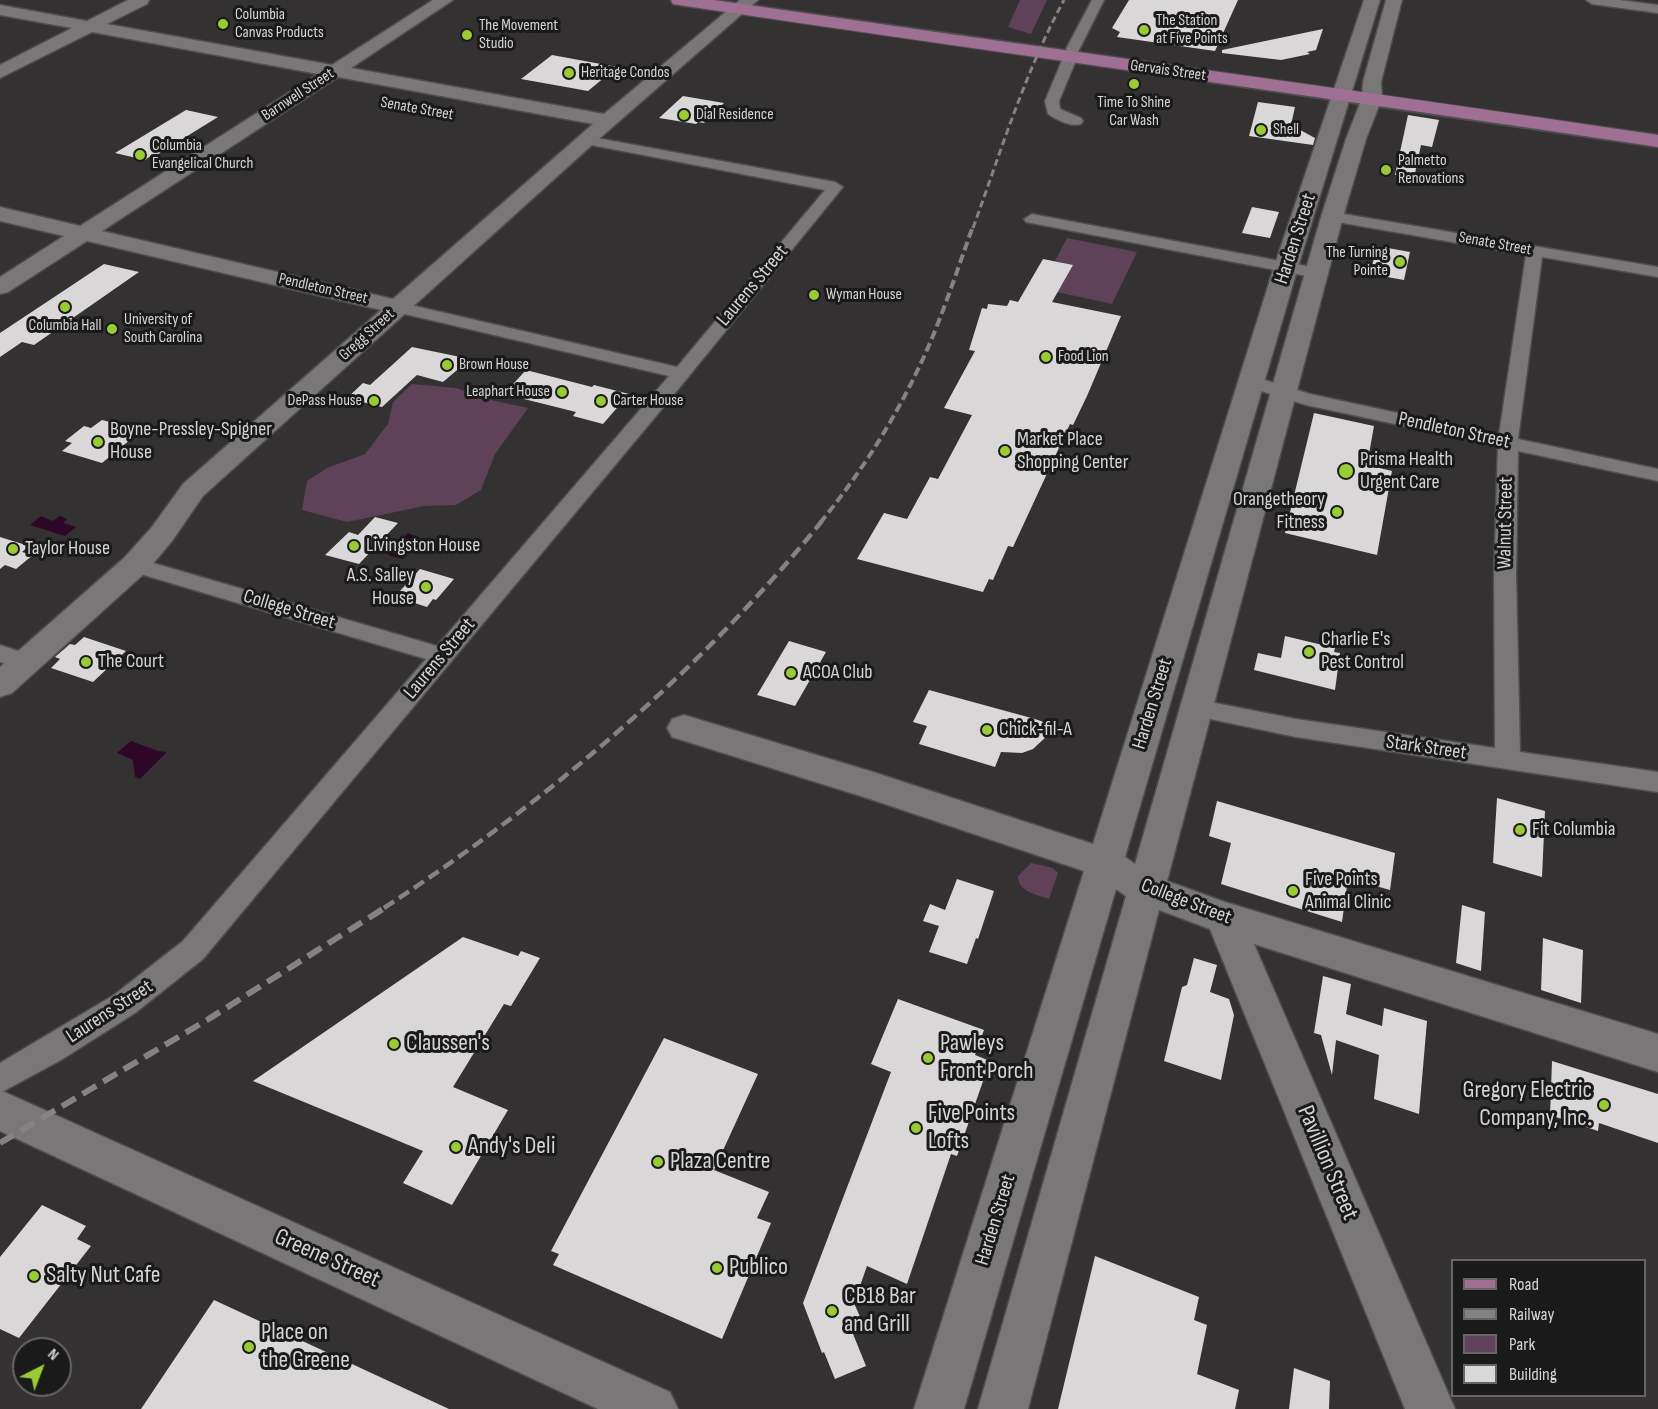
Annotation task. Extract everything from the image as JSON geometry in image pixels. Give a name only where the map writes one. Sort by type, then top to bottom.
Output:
[{"type":"main road","name":"Gervais Street","points":[[679,0],[743,3],[1071,54],[1658,133]]},
{"type":"main road","name":"Gervais Street","points":[[1372,94],[1658,141]]},
{"type":"street","points":[[0,72],[141,0]]},
{"type":"street","name":"Barnwell Street","points":[[0,287],[445,0]]},
{"type":"street","points":[[1076,121],[1053,111],[1052,101],[1071,54],[1098,0]]},
{"type":"street","name":"Harden Street","points":[[939,1409],[1104,863],[1267,388],[1301,270],[1344,91],[1372,0]]},
{"type":"street","name":"Harden Street","points":[[1301,270],[1332,216],[1372,94],[1394,0]]},
{"type":"street","points":[[1592,0],[1658,9]]},
{"type":"street","name":"Gregg Street","points":[[0,685],[13,658],[135,565],[162,534],[193,490],[398,307],[574,137],[609,121],[743,3]]},
{"type":"street","name":"Senate Street","points":[[0,10],[609,121]]},
{"type":"street","points":[[28,36],[86,47]]},
{"type":"street","points":[[185,59],[203,48]]},
{"type":"street","points":[[284,84],[330,93]]},
{"type":"street","name":"Laurens Street","points":[[0,1079],[130,1002],[164,978],[193,951],[681,374],[834,187],[574,137]]},
{"type":"street","name":"Pendleton Street","points":[[0,214],[681,374]]},
{"type":"street","name":"Senate Street","points":[[1332,216],[1658,272]]},
{"type":"street","points":[[1032,219],[1301,270]]},
{"type":"street","name":"Walnut Street","points":[[1508,760],[1505,575],[1508,442],[1535,251]]},
{"type":"street","name":"Harden Street","points":[[1003,1409],[1195,708],[1267,388]]},
{"type":"street","name":"Pendleton Street","points":[[1267,388],[1658,475]]},
{"type":"street","name":"College Street","points":[[135,565],[442,656]]},
{"type":"street","name":"Stark Street","points":[[1195,708],[1296,728],[1658,782]]},
{"type":"street","name":"College Street","points":[[684,728],[916,800],[1104,863],[1146,890],[1224,918],[1658,1053]]},
{"type":"street","name":"Pavillion Street","points":[[1224,918],[1430,1409]]},
{"type":"street","name":"Greene Street","points":[[0,1110],[653,1409]]},
{"type":"green space","points":[[1020,0],[1047,0],[1031,34],[1008,27]]},
{"type":"green space","points":[[1067,238],[1137,252],[1112,304],[1057,292],[1072,265],[1055,261]]},
{"type":"green space","points":[[412,384],[456,388],[495,401],[528,408],[495,454],[481,490],[456,505],[424,506],[347,522],[302,510],[307,481],[327,468],[365,454],[388,424],[393,402]]},
{"type":"green space","points":[[1031,863],[1053,868],[1058,873],[1049,899],[1029,892],[1021,886],[1018,876]]},
{"type":"shaded area","points":[[41,516],[53,521],[60,516],[67,519],[63,523],[76,527],[65,536],[30,525]]},
{"type":"shaded area","points":[[408,533],[421,539],[403,559],[388,555]]},
{"type":"shaded area","points":[[131,741],[167,752],[140,779],[135,777],[133,760],[117,753]]},
{"type":"building","points":[[1129,0],[1238,0],[1215,51],[1117,37],[1120,32],[1112,28]]},
{"type":"building","points":[[1323,29],[1316,50],[1307,52],[1310,54],[1281,60],[1222,53],[1222,50]]},
{"type":"building","name":"Heritage Condos","points":[[552,55],[617,67],[588,91],[521,79]]},
{"type":"building","points":[[683,96],[724,103],[704,123],[696,124],[659,118]]},
{"type":"building","points":[[1258,102],[1295,107],[1291,125],[1315,138],[1313,145],[1249,136]]},
{"type":"building","points":[[186,110],[218,117],[145,160],[115,153]]},
{"type":"building","points":[[1408,115],[1439,120],[1432,147],[1421,145],[1414,178],[1395,175]]},
{"type":"building","points":[[1252,207],[1279,212],[1270,238],[1242,233]]},
{"type":"building","name":"The Turning Pointe","points":[[1377,246],[1410,252],[1404,280],[1370,274]]},
{"type":"building","name":"Market Place Shopping Center","points":[[1043,259],[1073,265],[1052,302],[1121,316],[1073,425],[1070,424],[1013,547],[1008,546],[993,580],[989,579],[983,592],[857,559],[884,513],[907,519],[930,477],[938,479],[972,415],[944,408],[975,351],[969,350],[982,308],[987,309],[988,304],[1007,306],[1010,300],[1018,302]]},
{"type":"building","name":"Columbia Hall","points":[[104,264],[139,272],[34,345],[22,342],[0,357],[0,333]]},
{"type":"building","points":[[412,347],[470,359],[443,382],[417,375],[382,407],[347,398],[363,383],[370,385]]},
{"type":"building","points":[[526,370],[629,394],[603,424],[573,416],[576,412],[504,394]]},
{"type":"building","points":[[1314,413],[1374,426],[1367,465],[1392,471],[1377,555],[1285,533]]},
{"type":"building","name":"Boyne-Pressley-Spigner House","points":[[102,420],[142,430],[102,463],[62,451],[72,443],[65,441],[84,426],[91,428]]},
{"type":"building","name":"Livingston House","points":[[375,517],[398,523],[359,564],[325,555],[349,532],[358,535]]},
{"type":"building","name":"Taylor House","points":[[0,537],[29,546],[22,552],[33,555],[16,569],[5,565],[0,569]]},
{"type":"building","name":"A.S. Salley House","points":[[420,569],[454,579],[427,607],[399,598],[404,593],[400,591]]},
{"type":"building","points":[[1285,636],[1335,648],[1334,652],[1340,653],[1335,690],[1254,670],[1258,653],[1281,658]]},
{"type":"building","name":"The Court","points":[[84,637],[126,651],[93,682],[51,668],[60,659],[55,657],[70,644],[75,645]]},
{"type":"building","name":"ACOA Club","points":[[789,641],[826,652],[795,706],[757,695]]},
{"type":"building","name":"Chick-fil-A","points":[[929,690],[1052,725],[1047,736],[1033,749],[1022,753],[1001,752],[995,767],[919,744],[927,726],[913,722]]},
{"type":"building","name":"Fit Columbia","points":[[1497,798],[1545,811],[1542,877],[1493,863]]},
{"type":"building","points":[[1217,801],[1395,853],[1390,890],[1348,878],[1342,922],[1221,884],[1231,843],[1209,836]]},
{"type":"building","points":[[957,879],[994,891],[967,964],[929,952],[939,926],[923,921],[930,904],[945,910]]},
{"type":"building","points":[[1462,905],[1485,912],[1481,971],[1456,963]]},
{"type":"building","name":"Claussen's","points":[[463,937],[518,956],[521,951],[540,958],[511,1006],[504,1004],[453,1087],[508,1110],[452,1205],[403,1183],[423,1151],[253,1081]]},
{"type":"building","points":[[1543,938],[1583,950],[1581,1003],[1541,990]]},
{"type":"building","points":[[1194,958],[1217,965],[1210,992],[1229,999],[1234,1015],[1221,1080],[1164,1061],[1182,987],[1187,985]]},
{"type":"building","points":[[1323,976],[1351,984],[1346,1014],[1382,1026],[1384,1008],[1427,1021],[1419,1114],[1374,1099],[1379,1055],[1336,1040],[1332,1075],[1321,1035],[1314,1033]]},
{"type":"building","points":[[898,999],[984,1030],[975,1055],[990,1061],[957,1156],[951,1154],[907,1284],[867,1266],[854,1303],[861,1319],[849,1324],[866,1366],[835,1379],[824,1352],[822,1353],[803,1303],[891,1072],[871,1064]]},
{"type":"building","name":"Plaza Centre","points":[[664,1038],[758,1074],[714,1170],[769,1192],[757,1218],[771,1223],[722,1339],[553,1265],[559,1254],[551,1251]]},
{"type":"building","name":"Gregory Electric Company, Inc.","points":[[1552,1061],[1658,1094],[1658,1143],[1599,1123],[1598,1131],[1550,1115]]},
{"type":"building","name":"Salty Nut Cafe","points":[[42,1205],[86,1226],[77,1239],[91,1246],[20,1337],[0,1329],[0,1257]]},
{"type":"building","points":[[1095,1256],[1199,1297],[1194,1320],[1207,1325],[1197,1374],[1239,1390],[1235,1409],[1058,1409]]},
{"type":"building","name":"Place on the Greene","points":[[214,1300],[449,1409],[141,1409]]},
{"type":"building","points":[[1294,1368],[1330,1381],[1329,1409],[1289,1409]]},
{"type":"railway","points":[[973,228],[1025,83],[1064,0]]},
{"type":"railway","points":[[820,523],[867,459],[907,391],[936,329],[973,226]]},
{"type":"railway","points":[[384,908],[504,824],[618,732],[724,631],[822,521]]},
{"type":"railway","points":[[0,1143],[207,1020],[386,907]]},
{"type":"place","name":"Columbia Canvas Products","points":[[223,24]]},
{"type":"place","name":"The Station at Five Points","points":[[1144,30]]},
{"type":"place","name":"The Movement Studio","points":[[467,35]]},
{"type":"place","name":"Heritage Condos","points":[[569,73]]},
{"type":"place","name":"Time To Shine Car Wash","points":[[1134,84]]},
{"type":"place","name":"Dial Residence","points":[[684,115]]},
{"type":"place","name":"Shell","points":[[1261,130]]},
{"type":"place","name":"Columbia Evangelical Church","points":[[140,155]]},
{"type":"place","name":"Palmetto Renovations","points":[[1386,170]]},
{"type":"place","name":"The Turning Pointe","points":[[1400,262]]},
{"type":"place","name":"Wyman House","points":[[814,295]]},
{"type":"place","name":"Columbia Hall","points":[[65,307]]},
{"type":"place","name":"University of South Carolina","points":[[112,329]]},
{"type":"place","name":"Food Lion","points":[[1046,357]]},
{"type":"place","name":"Brown House","points":[[447,365]]},
{"type":"place","name":"Leaphart House","points":[[562,392]]},
{"type":"place","name":"DePass House","points":[[374,401]]},
{"type":"place","name":"Carter House","points":[[601,401]]},
{"type":"place","name":"Boyne-Pressley-Spigner House","points":[[98,442]]},
{"type":"place","name":"Market Place Shopping Center","points":[[1005,451]]},
{"type":"place","name":"Prisma Health Urgent Care","points":[[1346,471]]},
{"type":"place","name":"Orangetheory Fitness","points":[[1337,512]]},
{"type":"place","name":"Livingston House","points":[[354,546]]},
{"type":"place","name":"Taylor House","points":[[13,549]]},
{"type":"place","name":"A.S. Salley House","points":[[426,587]]},
{"type":"place","name":"Charlie E's Pest Control","points":[[1309,652]]},
{"type":"place","name":"The Court","points":[[86,662]]},
{"type":"place","name":"ACOA Club","points":[[791,673]]},
{"type":"place","name":"Chick-fil-A","points":[[987,730]]},
{"type":"place","name":"Fit Columbia","points":[[1520,830]]},
{"type":"place","name":"Five Points Animal Clinic","points":[[1293,891]]},
{"type":"place","name":"Claussen's","points":[[394,1044]]},
{"type":"place","name":"Pawleys Front Porch","points":[[928,1058]]},
{"type":"place","name":"Gregory Electric Company, Inc.","points":[[1604,1105]]},
{"type":"place","name":"Five Points Lofts","points":[[916,1128]]},
{"type":"place","name":"Andy's Deli","points":[[456,1147]]},
{"type":"place","name":"Plaza Centre","points":[[658,1162]]},
{"type":"place","name":"Publico","points":[[717,1268]]},
{"type":"place","name":"Salty Nut Cafe","points":[[34,1276]]},
{"type":"place","name":"CB18 Bar and Grill","points":[[832,1311]]},
{"type":"place","name":"Place on the Greene","points":[[249,1347]]}]
